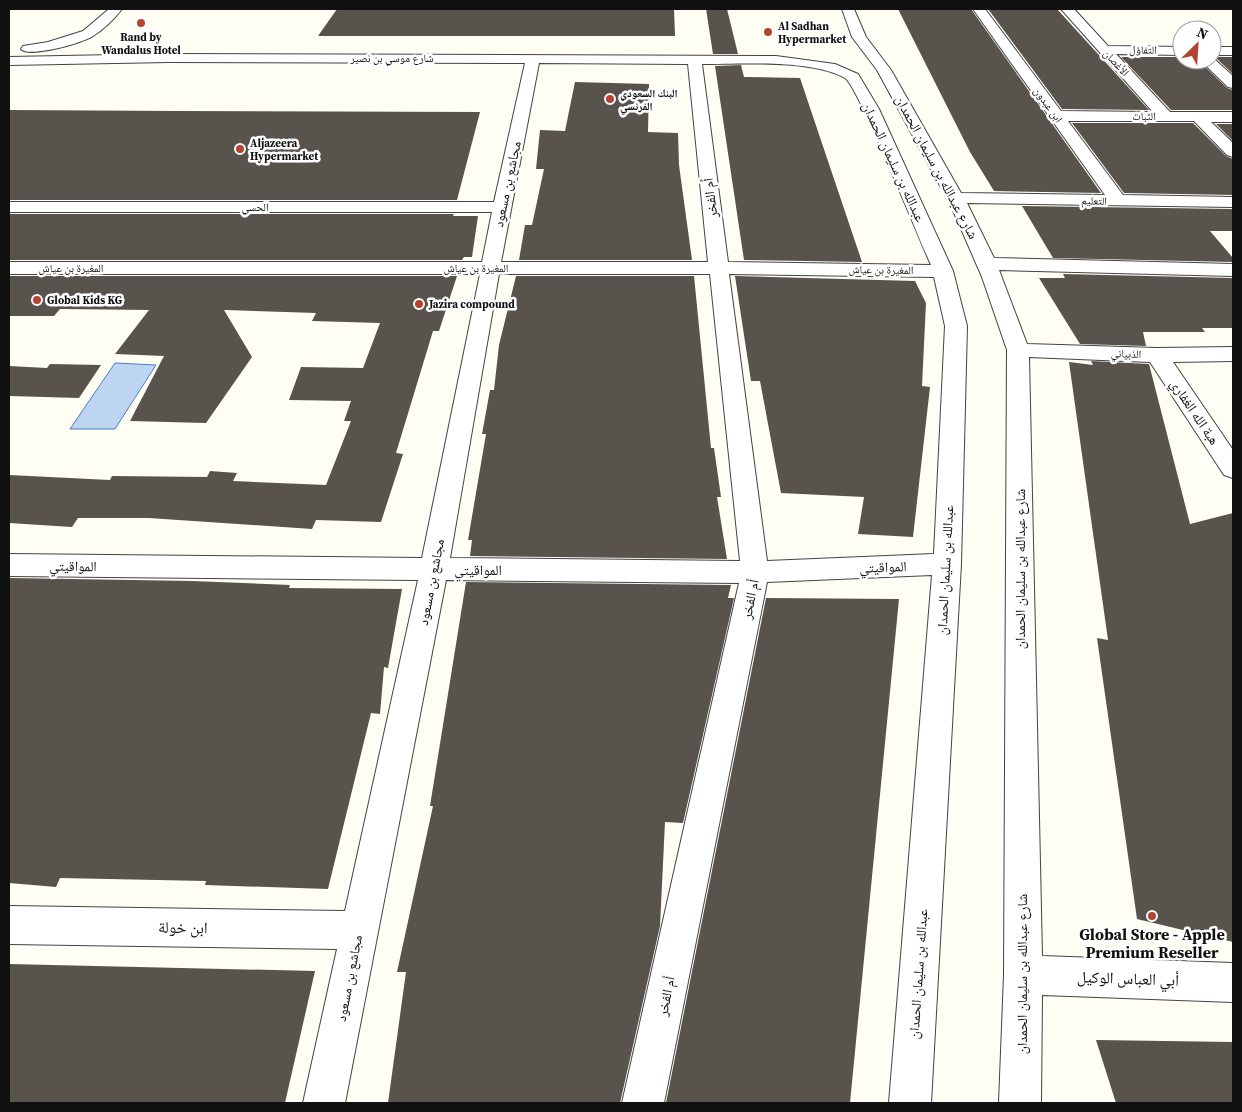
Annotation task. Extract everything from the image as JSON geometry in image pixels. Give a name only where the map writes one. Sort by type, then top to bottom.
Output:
[{"type":"street","points":[[9,76],[28,55],[88,34],[116,9]]},
{"type":"street","points":[[836,56],[858,37],[848,9]]},
{"type":"street","name":"ابن عبدون","points":[[979,9],[1118,201]]},
{"type":"street","name":"الأغصان","points":[[1067,9],[1165,116]]},
{"type":"street","points":[[88,34],[86,44],[89,50],[97,53],[112,56],[169,58]]},
{"type":"street","name":"شارع عبدالله بن سليمان الحمدان","points":[[858,37],[882,67],[956,198],[988,264],[1010,321],[1018,350],[1023,975],[1020,1103]]},
{"type":"street","name":"شارع موسي بن نصير","points":[[9,50],[28,55],[169,58],[776,60],[836,56]]},
{"type":"street","name":"التفاؤل","points":[[1104,50],[1172,50]]},
{"type":"street","name":"شارع موسي بن نصير","points":[[9,62],[28,55]]},
{"type":"street","name":"عبدالله بن سليمان الحمدان","points":[[836,56],[853,77],[871,109],[943,271],[956,326],[947,564],[910,1103]]},
{"type":"street","name":"مجاشع بن مسعود","points":[[324,1103],[358,930],[434,570],[502,207],[534,59]]},
{"type":"street","name":"أم الفخر","points":[[643,1103],[756,572],[694,59]]},
{"type":"street","points":[[1218,70],[1233,84]]},
{"type":"street","name":"الثبات","points":[[1055,116],[1233,117]]},
{"type":"street","points":[[1198,117],[1233,152]]},
{"type":"street","name":"التعليم","points":[[956,198],[1233,202]]},
{"type":"street","name":"الحسي","points":[[9,207],[502,207]]},
{"type":"street","points":[[988,264],[1233,270]]},
{"type":"street","name":"المغيرة بن عياش","points":[[9,268],[718,268],[943,271]]},
{"type":"street","name":"الذبياني","points":[[1018,350],[1157,355],[1233,354]]},
{"type":"street","name":"هبة الله الغفاري","points":[[1157,355],[1233,469]]},
{"type":"street","name":"المواقيتي","points":[[9,565],[756,572],[947,564]]},
{"type":"street","name":"ابن خولة","points":[[9,925],[358,930]]},
{"type":"street","name":"أبي العباس الوكيل","points":[[1023,975],[1233,982]]},
{"type":"water","points":[[115,363],[156,365],[115,429],[70,429]]},
{"type":"building","points":[[337,9],[674,9],[675,36],[318,36]]},
{"type":"building","points":[[706,9],[727,9],[738,54],[713,54]]},
{"type":"building","points":[[898,9],[971,9],[1101,193],[994,191],[970,152]]},
{"type":"building","points":[[988,9],[1057,9],[1149,110],[1062,109]]},
{"type":"building","points":[[1121,57],[1172,57],[1172,70],[1208,70],[1227,88],[1233,90],[1233,110],[1171,110]]},
{"type":"building","points":[[1222,57],[1233,57],[1233,74],[1222,64]]},
{"type":"building","points":[[741,65],[744,77],[800,78],[862,262],[744,260],[715,66]]},
{"type":"building","points":[[575,82],[649,84],[648,132],[678,133],[679,165],[692,260],[519,260],[525,225],[532,225],[544,169],[536,169],[540,130],[565,131]]},
{"type":"building","name":"Aljazeera Hypermarket","points":[[9,110],[480,112],[457,200],[9,200]]},
{"type":"building","points":[[1072,123],[1193,123],[1226,156],[1233,159],[1233,195],[1124,193]]},
{"type":"building","points":[[1216,124],[1233,124],[1233,141]]},
{"type":"building","points":[[1022,206],[1233,209],[1233,231],[1210,231],[1233,258],[1233,262],[1053,258]]},
{"type":"building","points":[[9,214],[454,214],[453,216],[478,216],[472,257],[464,257],[462,260],[9,260]]},
{"type":"building","points":[[1063,274],[1233,278],[1233,328],[1202,328],[1205,332],[1143,332],[1146,346],[1080,344],[1039,278],[1065,278]]},
{"type":"building","points":[[9,276],[457,276],[439,331],[433,331],[396,453],[403,454],[381,522],[316,520],[312,529],[149,518],[78,518],[72,527],[9,523],[9,475],[110,480],[112,476],[207,477],[210,471],[237,473],[233,481],[326,485],[351,421],[344,421],[351,401],[289,400],[301,367],[363,368],[380,323],[312,321],[316,313],[224,310],[252,357],[206,423],[130,421],[164,356],[115,354],[149,310],[60,309],[54,316],[9,316]]},
{"type":"building","points":[[516,276],[694,276],[711,448],[714,448],[721,497],[717,497],[727,559],[470,556],[472,540],[468,540],[486,434],[482,434],[490,390],[494,390],[499,345]]},
{"type":"building","points":[[735,276],[915,281],[926,303],[922,386],[930,387],[913,537],[858,534],[864,497],[781,493],[760,381],[751,381]]},
{"type":"building","points":[[1091,361],[1149,364],[1190,524],[1233,513],[1233,942],[1137,919],[1097,638],[1108,640],[1069,362],[1093,365]]},
{"type":"building","points":[[50,364],[101,365],[79,398],[9,396],[9,366],[47,368]]},
{"type":"building","points":[[9,578],[192,581],[290,585],[289,588],[402,589],[388,668],[384,667],[380,714],[371,713],[328,889],[205,885],[206,881],[60,878],[56,887],[9,883]]},
{"type":"building","points":[[466,582],[731,585],[728,598],[734,598],[683,823],[665,822],[660,926],[620,1103],[388,1103],[406,972],[397,972],[433,806],[430,806]]},
{"type":"building","points":[[766,598],[899,599],[850,1103],[666,1103]]},
{"type":"building","points":[[9,964],[315,971],[285,1103],[9,1103]]},
{"type":"building","points":[[1096,1040],[1233,1042],[1233,1103],[1116,1103]]},
{"type":"place","name":"Rand by Wandalus Hotel","points":[[141,23]]},
{"type":"place","name":"Al Sadhan Hypermarket","points":[[768,32]]},
{"type":"place","name":"البنك السعودي الفرنسي","points":[[610,99]]},
{"type":"place","name":"Aljazeera Hypermarket","points":[[240,149]]},
{"type":"place","name":"Global Kids KG","points":[[37,300]]},
{"type":"place","name":"Jazira compound","points":[[419,304]]},
{"type":"place","name":"Global Store - Apple Premium Reseller","points":[[1152,916]]}]
